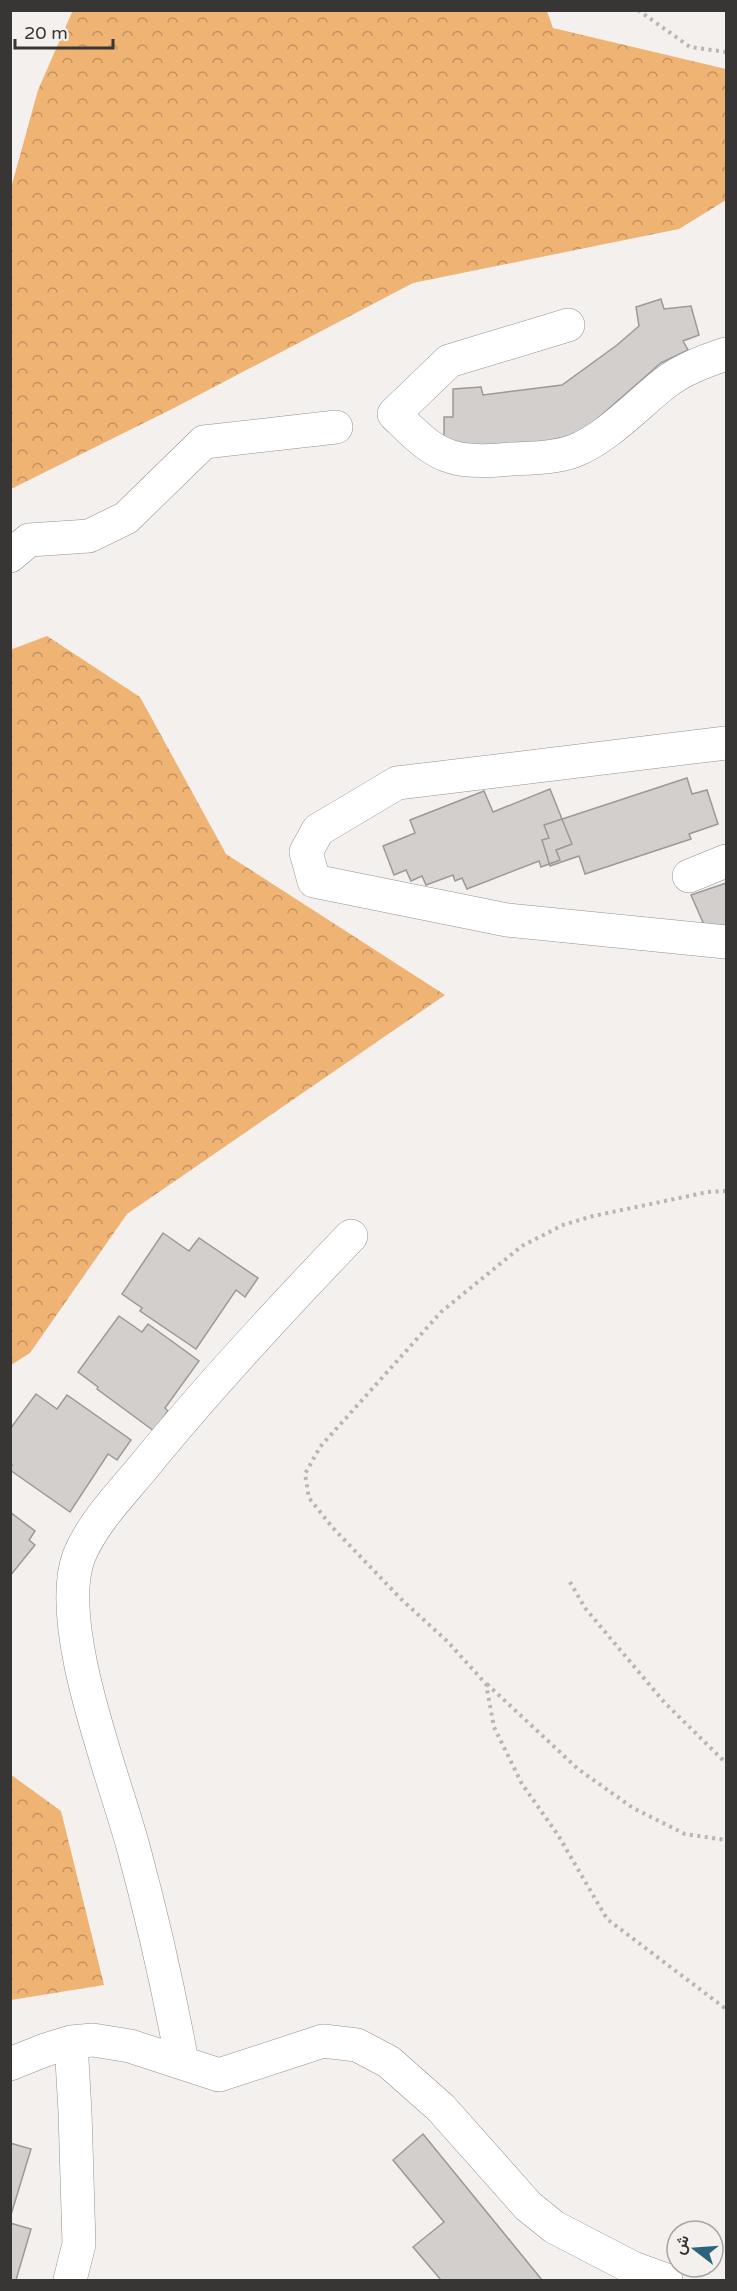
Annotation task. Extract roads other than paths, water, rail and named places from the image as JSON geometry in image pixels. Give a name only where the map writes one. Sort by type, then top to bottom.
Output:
[{"type":"street","points":[[568,325],[449,361],[394,414],[426,444],[451,458],[496,460],[545,457],[573,451],[613,425],[667,382],[701,362],[726,354]]},
{"type":"street","points":[[10,556],[29,540],[89,536],[126,518],[204,442],[336,427]]},
{"type":"street","points":[[726,743],[397,783],[318,830],[306,852],[314,881],[507,920],[726,942]]},
{"type":"street","points":[[689,876],[726,861]]},
{"type":"street","points":[[182,2062],[170,1999],[134,1849],[87,1690],[74,1623],[72,1589],[79,1557],[95,1526],[188,1413],[351,1236]]},
{"type":"street","points":[[10,2064],[70,2042],[93,2040],[130,2046],[219,2075],[323,2041],[357,2045],[388,2062],[441,2108],[528,2206],[554,2227],[633,2268],[666,2280]]},
{"type":"street","points":[[70,2042],[79,2244],[70,2280]]},
{"type":"street","points":[[591,2247],[603,2271],[600,2280]]}]
